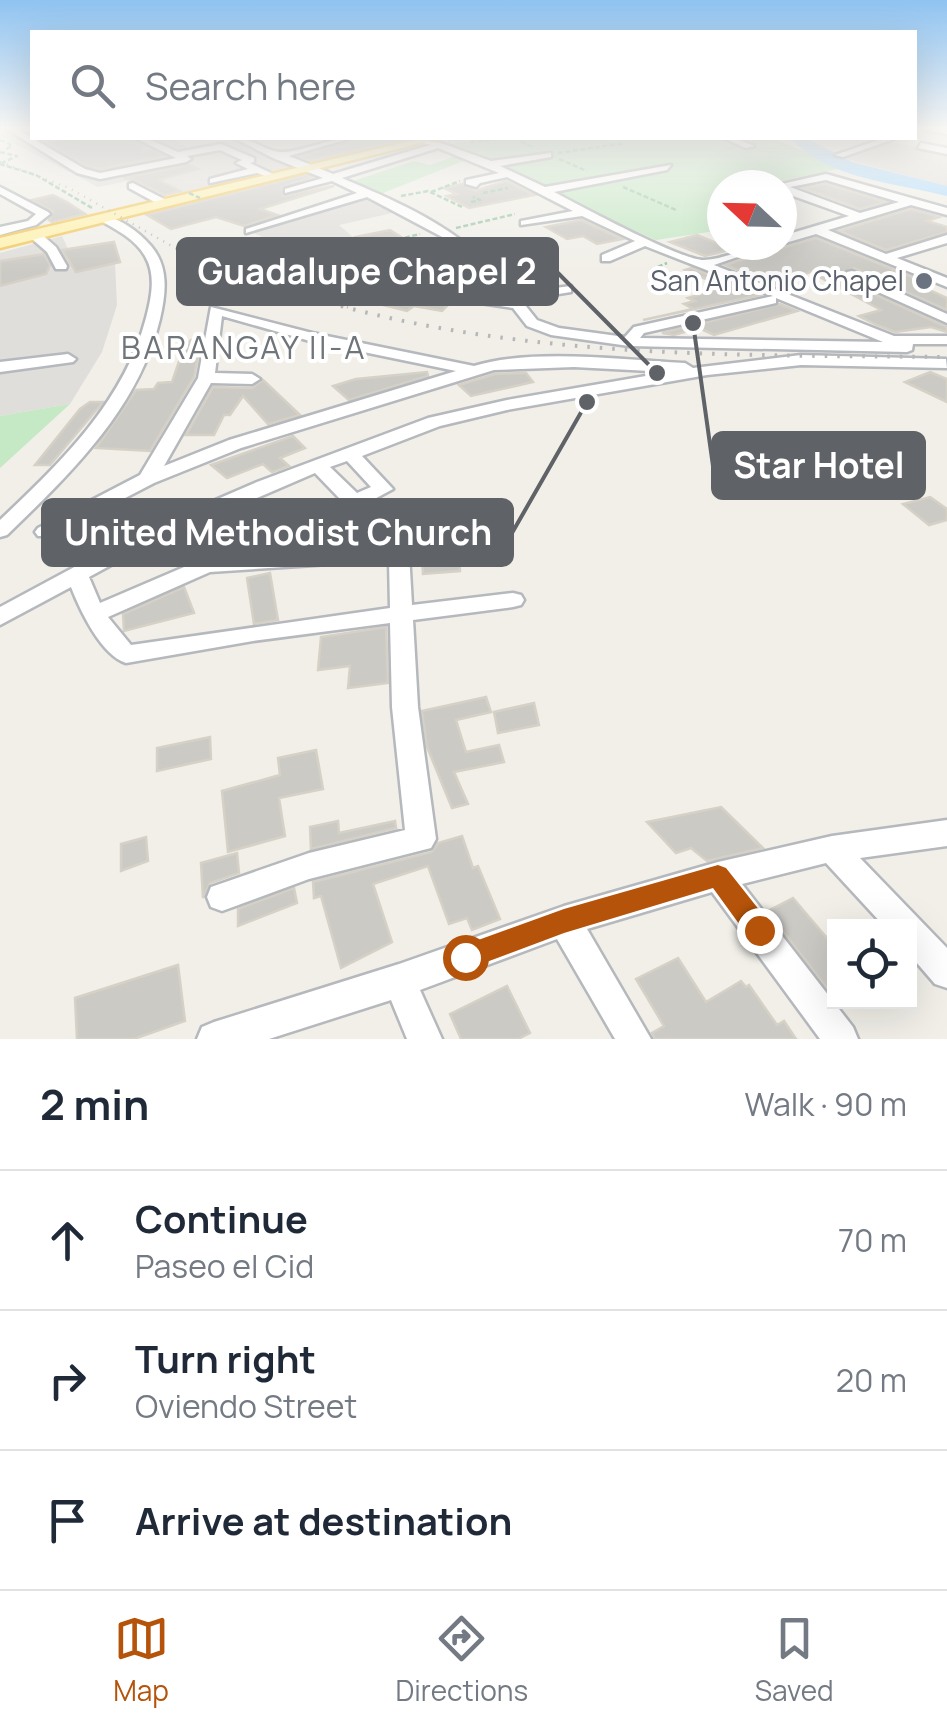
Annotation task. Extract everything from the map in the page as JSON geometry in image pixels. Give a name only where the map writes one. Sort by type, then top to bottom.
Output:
[{"type":"main road","points":[[0,244],[252,176]]},
{"type":"street","points":[[214,181],[242,176]]},
{"type":"street","points":[[326,176],[386,201],[459,241],[532,323],[556,332],[629,342],[908,347]]},
{"type":"street","points":[[289,190],[336,176]]},
{"type":"street","points":[[476,184],[470,182],[495,176]]},
{"type":"street","points":[[511,176],[646,241],[707,263],[776,296],[798,299],[941,362]]},
{"type":"street","points":[[543,192],[617,176]]},
{"type":"street","points":[[797,183],[824,176]]},
{"type":"street","points":[[828,176],[947,212]]},
{"type":"street","points":[[133,186],[164,202]]},
{"type":"street","points":[[0,190],[44,214],[44,218],[0,231]]},
{"type":"street","points":[[250,231],[367,193]]},
{"type":"street","points":[[797,193],[861,217]]},
{"type":"street","points":[[797,236],[911,201]]},
{"type":"street","points":[[0,208],[26,202]]},
{"type":"street","points":[[526,223],[584,212]]},
{"type":"street","points":[[0,531],[79,451],[106,416],[128,386],[147,338],[157,301],[155,262],[133,233],[103,218]]},
{"type":"street","points":[[817,230],[947,282]]},
{"type":"street","points":[[35,235],[62,266]]},
{"type":"street","points":[[888,257],[947,239]]},
{"type":"street","points":[[372,262],[459,241]]},
{"type":"street","points":[[606,258],[646,241]]},
{"type":"street","points":[[379,284],[477,257]]},
{"type":"street","points":[[707,263],[717,260]]},
{"type":"street","points":[[852,274],[947,319]]},
{"type":"street","points":[[379,284],[516,301],[566,290]]},
{"type":"street","points":[[629,342],[639,330],[776,296]]},
{"type":"street","points":[[147,479],[206,378],[216,310],[310,338],[474,370]]},
{"type":"street","points":[[892,340],[947,340]]},
{"type":"street","points":[[0,367],[68,359]]},
{"type":"street","points":[[0,617],[140,541],[434,422],[507,404],[706,370],[801,360],[941,362]]},
{"type":"street","points":[[45,532],[147,479],[235,444],[474,370],[514,362],[706,370]]},
{"type":"street","points":[[206,378],[252,379]]},
{"type":"street","points":[[94,615],[383,489],[350,454]]},
{"type":"street","points":[[222,897],[309,866],[421,839],[405,706],[399,553],[318,466]]},
{"type":"street","points":[[198,568],[399,553]]},
{"type":"street","points":[[77,574],[94,615],[126,654],[252,632],[513,600]]},
{"type":"street","points":[[217,1038],[400,981],[564,921],[718,876],[832,849],[947,833]]},
{"type":"street","points":[[832,849],[897,919]]},
{"type":"street","points":[[718,876],[841,1039]]},
{"type":"street","points":[[564,921],[634,1039]]},
{"type":"street","points":[[917,940],[947,972]]},
{"type":"street","points":[[400,981],[425,1039]]},
{"type":"path","points":[[36,176],[103,218]]},
{"type":"path","points":[[471,202],[480,200],[471,196],[528,184]]},
{"type":"path","points":[[386,201],[428,191],[462,207]]},
{"type":"path","points":[[189,194],[200,198]]},
{"type":"path","points":[[332,255],[567,203]]},
{"type":"path","points":[[285,291],[320,275],[379,284]]},
{"type":"shaded area","points":[[78,176],[151,176],[98,187]]},
{"type":"shaded area","points":[[154,176],[253,176],[180,194]]},
{"type":"shaded area","points":[[909,176],[947,176],[947,187]]},
{"type":"shaded area","points":[[367,196],[401,211],[339,225],[362,245],[303,258],[258,242],[266,239],[252,232]]},
{"type":"shaded area","points":[[62,236],[68,249],[114,242],[117,305],[102,352],[70,404],[0,416],[0,286],[46,274],[51,263],[9,273],[0,267],[0,253]]},
{"type":"green space","points":[[367,176],[425,176],[378,195],[347,183]]},
{"type":"green space","points":[[514,176],[707,176],[707,232],[656,240]]},
{"type":"green space","points":[[70,404],[0,468],[0,416]]},
{"type":"building","points":[[171,176],[159,180],[180,191],[165,195],[123,178]]},
{"type":"building","points":[[300,176],[311,177],[282,187],[283,196],[334,186],[260,209],[277,215],[244,226],[216,217],[171,229],[147,215]]},
{"type":"building","points":[[506,181],[534,195],[469,208],[447,196],[457,194],[444,188],[462,184],[475,191]]},
{"type":"building","points":[[826,184],[886,202],[860,209],[804,188]]},
{"type":"building","points":[[53,195],[85,214],[52,222],[49,220],[53,211],[32,200]]},
{"type":"building","points":[[911,209],[939,217],[927,221],[947,227],[947,232],[886,250],[839,231]]},
{"type":"building","points":[[581,220],[622,239],[597,244],[583,236],[567,239],[546,227]]},
{"type":"building","points":[[390,230],[412,244],[378,252],[356,237]]},
{"type":"building","points":[[697,235],[707,239],[707,256],[705,256],[670,242]]},
{"type":"building","points":[[816,238],[929,284],[920,286],[947,298],[947,310],[854,268],[843,272],[845,281],[947,327],[947,332],[931,327],[895,332],[877,325],[859,316],[881,310],[810,272],[777,286],[725,265],[742,260],[797,260],[797,244]]},
{"type":"building","points":[[114,242],[120,262],[76,272],[62,250]]},
{"type":"building","points":[[44,254],[50,265],[46,274],[0,286],[0,261]]},
{"type":"building","points":[[691,268],[760,295],[643,320],[693,309],[684,304],[695,301],[688,298],[724,287],[685,270]]},
{"type":"building","points":[[399,295],[451,302],[442,311],[414,306],[407,311],[383,305]]},
{"type":"building","points":[[780,304],[797,311],[714,335],[699,328],[674,335],[662,333]]},
{"type":"building","points":[[191,340],[201,340],[194,377],[150,451],[96,448],[136,390],[172,382],[184,347]]},
{"type":"building","points":[[427,372],[428,376],[349,400],[333,386],[356,379]]},
{"type":"building","points":[[930,372],[947,379],[947,402],[905,382]]},
{"type":"building","points":[[526,373],[533,382],[471,396],[459,385],[495,374]]},
{"type":"building","points":[[263,380],[300,415],[268,424],[243,396],[230,415],[224,415],[214,435],[186,435],[213,387],[252,388]]},
{"type":"building","points":[[90,402],[103,402],[50,465],[35,465],[80,409]]},
{"type":"building","points":[[293,436],[305,448],[280,458],[289,466],[272,472],[263,464],[227,478],[211,465]]},
{"type":"building","points":[[930,497],[947,509],[947,520],[929,525],[903,504]]},
{"type":"building","points":[[459,554],[460,571],[423,574],[422,556]]},
{"type":"building","points":[[270,573],[278,620],[254,624],[247,578]]},
{"type":"building","points":[[184,587],[194,613],[124,631],[123,614]]},
{"type":"building","points":[[386,627],[388,683],[348,688],[350,666],[318,670],[321,637]]},
{"type":"building","points":[[486,697],[491,712],[456,720],[466,752],[499,745],[504,762],[454,772],[468,804],[452,808],[427,747],[422,711]]},
{"type":"building","points":[[534,703],[539,725],[498,733],[494,712]]},
{"type":"building","points":[[210,737],[211,759],[157,771],[157,748]]},
{"type":"building","points":[[316,750],[323,789],[279,798],[285,836],[228,852],[222,791],[280,775],[278,758]]},
{"type":"building","points":[[721,807],[763,848],[707,861],[691,848],[676,853],[647,822]]},
{"type":"building","points":[[338,821],[339,833],[395,821],[396,828],[311,849],[310,827]]},
{"type":"building","points":[[462,836],[473,868],[478,866],[500,919],[472,930],[467,918],[449,924],[428,866],[373,884],[392,942],[341,968],[321,896],[314,898],[313,882],[432,852],[438,843]]},
{"type":"building","points":[[146,837],[148,861],[121,871],[121,844]]},
{"type":"building","points":[[237,853],[239,873],[210,883],[203,898],[201,863]]},
{"type":"building","points":[[294,888],[297,903],[238,926],[238,909]]},
{"type":"building","points":[[793,898],[827,936],[827,988],[772,917],[770,910]]},
{"type":"building","points":[[678,958],[706,1002],[741,981],[746,987],[749,985],[777,1025],[784,1021],[796,1039],[655,1039],[652,1033],[664,1026],[636,979]]},
{"type":"building","points":[[178,965],[185,1021],[134,1039],[77,1039],[75,998]]},
{"type":"building","points":[[507,986],[530,1033],[518,1039],[461,1039],[450,1014]]},
{"type":"waterway","points":[[886,176],[947,191]]},
{"type":"railway","points":[[38,176],[69,188],[202,263],[350,308]]},
{"type":"railway","points":[[341,306],[415,323],[566,345],[719,354],[947,357]]},
{"type":"place","name":"San Antonio Chapel","points":[[924,281]]},
{"type":"place","name":"Star Hotel","points":[[693,323]]},
{"type":"place","name":"Guadalupe Chapel 2","points":[[657,373]]},
{"type":"place","name":"United Methodist Church","points":[[587,402]]},
{"type":"district","name":"BARANGAY II-A","points":[[244,348]]},
{"type":"route","points":[[465,957],[564,921],[718,876],[759,930]]}]
